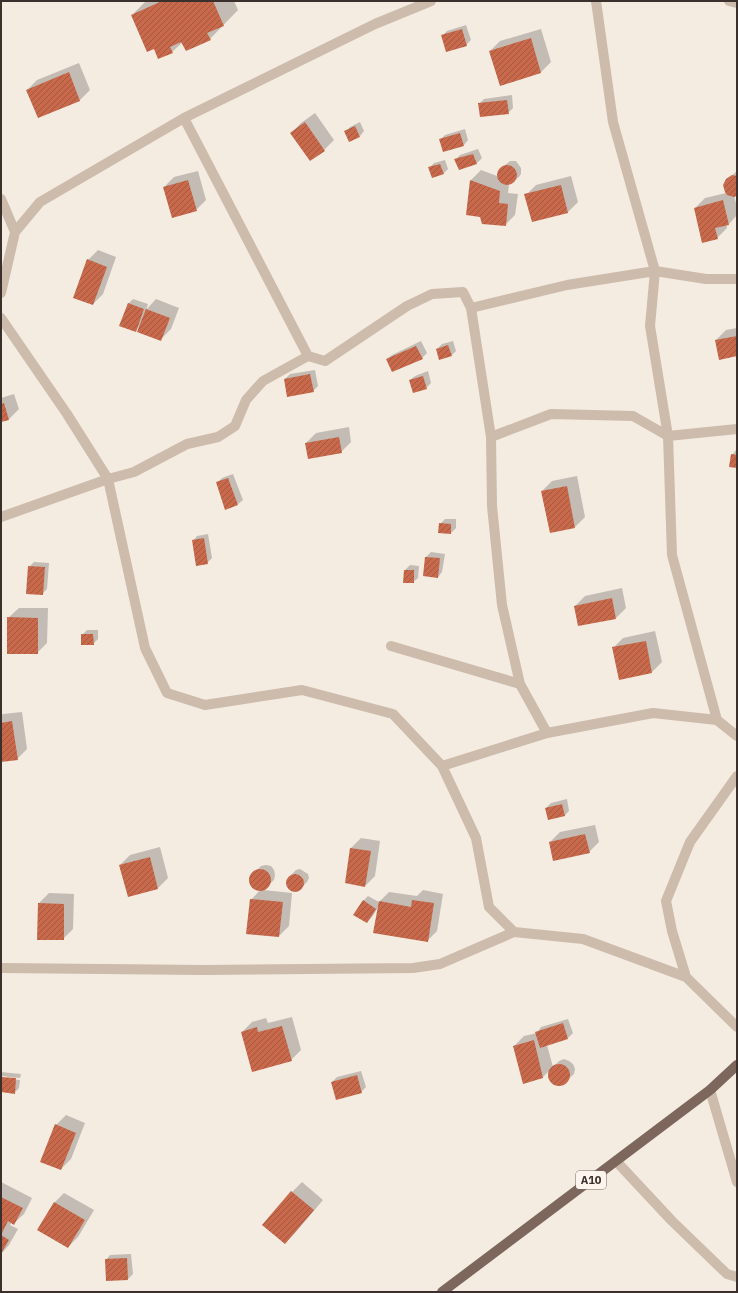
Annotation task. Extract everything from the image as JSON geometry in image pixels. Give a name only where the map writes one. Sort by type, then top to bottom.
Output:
[{"type":"main road","name":"A10","points":[[442,1292],[710,1090],[737,1066]]},
{"type":"street","points":[[1,293],[15,232],[40,202],[184,118],[375,24],[431,1]]},
{"type":"street","points":[[596,1],[613,122],[655,271],[650,326],[668,436],[672,555],[717,720]]},
{"type":"street","points":[[729,1],[737,3]]},
{"type":"street","points":[[184,118],[308,356]]},
{"type":"street","points":[[1,199],[15,232]]},
{"type":"street","points":[[471,308],[567,286],[655,271],[706,279],[737,279]]},
{"type":"street","points":[[1,517],[108,479],[134,472],[187,444],[218,437],[235,426],[246,400],[263,381],[308,356],[325,361],[407,306],[432,294],[464,292],[471,308],[491,437],[492,506],[502,606],[520,684],[547,733]]},
{"type":"street","points":[[1,318],[67,414],[108,479],[145,648],[167,694],[205,705],[302,690],[393,714],[442,766],[476,838],[489,907],[514,932]]},
{"type":"street","points":[[491,437],[551,414],[633,416],[668,436],[737,429]]},
{"type":"street","points":[[391,646],[520,684]]},
{"type":"street","points":[[442,766],[547,733],[653,713],[717,720],[737,736]]},
{"type":"street","points":[[686,977],[672,931],[666,901],[690,842],[737,776]]},
{"type":"street","points":[[1,968],[203,970],[413,968],[440,964],[514,932],[583,938],[686,977],[737,1027]]},
{"type":"street","points":[[710,1090],[737,1182]]},
{"type":"street","points":[[616,1161],[672,1221],[727,1274],[737,1277]]},
{"type":"building","points":[[162,1],[213,1],[224,26],[207,33],[211,40],[186,51],[181,42],[170,47],[173,53],[158,59],[154,49],[147,52],[131,15]]},
{"type":"building","points":[[462,29],[467,46],[446,52],[441,35]]},
{"type":"building","points":[[531,38],[541,73],[500,86],[489,51]]},
{"type":"building","points":[[69,72],[80,101],[38,118],[26,90]]},
{"type":"building","points":[[507,100],[509,114],[480,117],[478,103]]},
{"type":"building","points":[[305,122],[325,151],[310,161],[290,133]]},
{"type":"building","points":[[355,126],[360,137],[349,142],[344,131]]},
{"type":"building","points":[[460,133],[464,146],[443,152],[439,139]]},
{"type":"building","points":[[473,154],[477,164],[459,170],[454,159]]},
{"type":"building","points":[[440,164],[444,174],[432,178],[428,167]]},
{"type":"building","points":[[503,165],[511,165],[517,171],[517,179],[511,185],[503,185],[497,179],[497,171]]},
{"type":"building","points":[[732,175],[737,176],[737,196],[734,197],[727,195],[723,185],[726,179]]},
{"type":"building","points":[[188,180],[197,211],[172,218],[163,187]]},
{"type":"building","points":[[470,180],[500,191],[499,203],[508,204],[506,226],[482,224],[480,217],[466,215]]},
{"type":"building","points":[[561,185],[568,213],[532,222],[524,194]]},
{"type":"building","points":[[723,200],[729,225],[715,228],[718,239],[702,243],[694,208]]},
{"type":"building","points":[[87,259],[107,267],[93,305],[73,298]]},
{"type":"building","points":[[128,303],[144,309],[136,332],[119,326]]},
{"type":"building","points":[[146,309],[170,318],[161,341],[137,332]]},
{"type":"building","points":[[737,336],[737,356],[719,360],[715,340]]},
{"type":"building","points":[[448,345],[452,356],[439,360],[436,349]]},
{"type":"building","points":[[416,346],[423,359],[392,372],[386,359]]},
{"type":"building","points":[[310,374],[314,392],[287,397],[284,379]]},
{"type":"building","points":[[423,376],[427,389],[413,393],[409,380]]},
{"type":"building","points":[[4,403],[9,420],[1,422],[1,404]]},
{"type":"building","points":[[339,437],[342,453],[308,459],[305,443]]},
{"type":"building","points":[[731,454],[737,455],[737,468],[729,467]]},
{"type":"building","points":[[228,478],[238,505],[225,510],[216,482]]},
{"type":"building","points":[[567,486],[575,528],[550,533],[541,491]]},
{"type":"building","points":[[439,523],[451,524],[451,534],[438,533]]},
{"type":"building","points":[[204,538],[208,564],[196,566],[192,540]]},
{"type":"building","points":[[425,557],[440,558],[438,578],[423,576]]},
{"type":"building","points":[[28,566],[45,567],[43,595],[26,594]]},
{"type":"building","points":[[404,570],[414,570],[414,583],[403,583]]},
{"type":"building","points":[[612,598],[616,619],[578,626],[574,606]]},
{"type":"building","points":[[7,617],[38,618],[38,654],[7,654]]},
{"type":"building","points":[[81,634],[93,634],[94,645],[81,645]]},
{"type":"building","points":[[646,641],[652,673],[619,680],[612,647]]},
{"type":"building","points":[[12,721],[18,760],[1,762],[1,723]]},
{"type":"building","points":[[562,804],[565,816],[548,820],[545,808]]},
{"type":"building","points":[[585,834],[590,853],[553,861],[549,842]]},
{"type":"building","points":[[350,848],[371,851],[365,887],[345,883]]},
{"type":"building","points":[[150,857],[158,889],[128,897],[119,865]]},
{"type":"building","points":[[260,869],[268,872],[271,880],[268,888],[260,891],[252,888],[249,880],[252,872]]},
{"type":"building","points":[[295,874],[301,877],[304,883],[301,889],[295,892],[289,889],[286,883],[289,877]]},
{"type":"building","points":[[250,899],[283,902],[279,937],[246,934]]},
{"type":"building","points":[[363,900],[376,909],[367,923],[353,915]]},
{"type":"building","points":[[412,900],[434,903],[428,942],[373,933],[379,901],[411,907]]},
{"type":"building","points":[[38,903],[64,904],[64,940],[37,940]]},
{"type":"building","points":[[563,1023],[568,1039],[540,1048],[535,1032]]},
{"type":"building","points":[[282,1026],[292,1061],[252,1072],[241,1032],[257,1027],[258,1032]]},
{"type":"building","points":[[534,1040],[543,1078],[523,1084],[513,1046]]},
{"type":"building","points":[[559,1064],[567,1067],[570,1075],[567,1083],[559,1086],[551,1083],[548,1075],[551,1067]]},
{"type":"building","points":[[357,1075],[362,1093],[336,1100],[331,1082]]},
{"type":"building","points":[[1,1077],[16,1078],[15,1094],[1,1092]]},
{"type":"building","points":[[55,1124],[76,1133],[61,1170],[40,1162]]},
{"type":"building","points":[[291,1191],[314,1210],[285,1244],[262,1225]]},
{"type":"building","points":[[1,1197],[23,1208],[14,1225],[8,1221],[1,1235]]},
{"type":"building","points":[[54,1202],[85,1220],[68,1248],[37,1230]]},
{"type":"building","points":[[1,1235],[9,1240],[1,1254]]},
{"type":"building","points":[[127,1258],[128,1280],[106,1281],[105,1259]]}]
